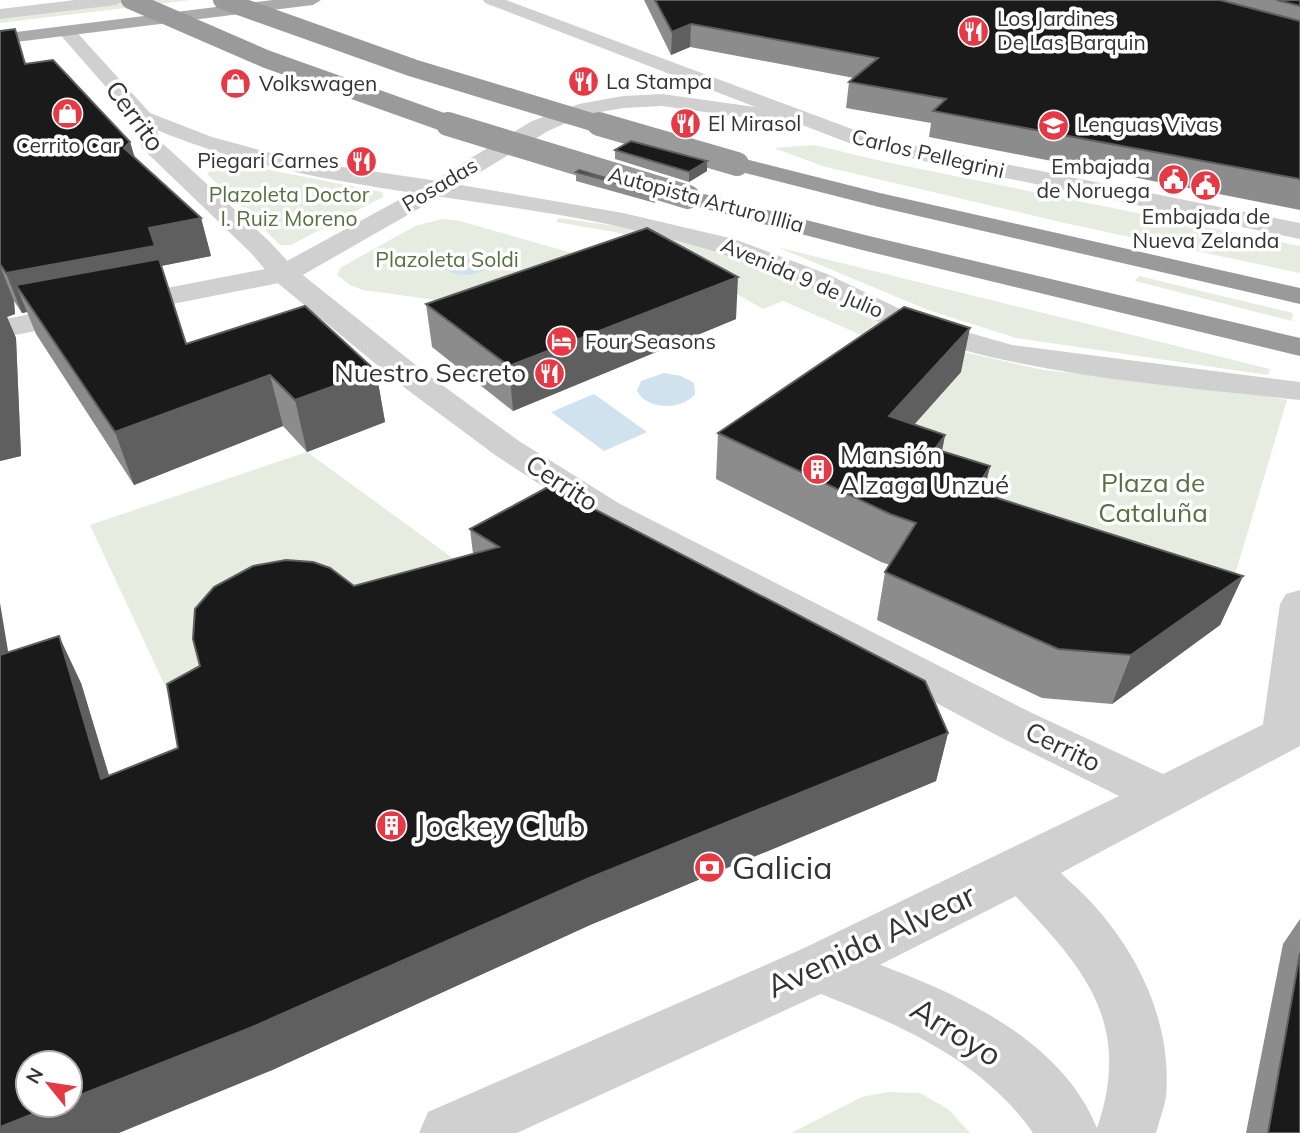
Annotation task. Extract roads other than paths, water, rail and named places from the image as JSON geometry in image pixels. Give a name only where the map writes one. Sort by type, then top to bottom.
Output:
[{"type":"highway","name":"Autopista Arturo Illia","points":[[130,0],[323,82],[512,146],[688,197],[862,242],[1300,347]]},
{"type":"highway","name":"Autopista Arturo Illia","points":[[222,0],[447,79],[737,164],[879,200],[1300,296]]},
{"type":"main road","points":[[0,39],[313,0]]},
{"type":"street","points":[[0,14],[116,0]]},
{"type":"street","name":"Carlos Pellegrini","points":[[491,0],[805,120],[890,149],[1300,231]]},
{"type":"street","name":"Cerrito","points":[[66,31],[143,117],[150,143],[260,247],[284,274],[416,381],[497,440],[607,512],[1016,724],[1163,796]]},
{"type":"street","name":"Posadas","points":[[0,329],[284,274],[438,188],[540,126],[572,113],[599,106],[662,100],[805,120]]},
{"type":"street","name":"Avenida 9 de Julio","points":[[143,117],[204,142],[283,165],[341,176],[438,188],[656,226],[725,244],[817,280],[911,325],[1009,354],[1094,367],[1300,391]]},
{"type":"street","points":[[1292,729],[1300,604]]},
{"type":"street","name":"Avenida Alvear","points":[[449,1133],[819,968],[1022,869],[1292,729]]},
{"type":"street","points":[[1022,869],[1093,942],[1115,977],[1129,1012],[1137,1052],[1136,1097],[1126,1133]]},
{"type":"street","name":"Arroyo","points":[[819,968],[904,999],[946,1019],[989,1048],[1028,1081],[1069,1133]]},
{"type":"water","points":[[463,253],[484,255],[491,261],[491,265],[480,272],[467,275],[448,271],[443,267],[450,257]]},
{"type":"water","points":[[664,373],[681,376],[694,383],[695,394],[682,403],[665,406],[642,398],[637,391],[641,381]]},
{"type":"water","points":[[594,394],[647,432],[604,451],[551,412]]},
{"type":"place","name":"Los Jardines De Las Barquin","points":[[974,31]]},
{"type":"place","name":"La Stampa","points":[[583,82]]},
{"type":"place","name":"Volkswagen","points":[[236,84]]},
{"type":"place","name":"Cerrito Car","points":[[68,114]]},
{"type":"place","name":"El Mirasol","points":[[685,124]]},
{"type":"place","name":"Lenguas Vivas","points":[[1054,125]]},
{"type":"place","name":"Piegari Carnes","points":[[362,161]]},
{"type":"place","name":"Embajada de Noruega","points":[[1173,179]]},
{"type":"place","name":"Embajada de Nueva Zelanda","points":[[1206,185]]},
{"type":"place","name":"Four Seasons","points":[[562,342]]},
{"type":"place","name":"Nuestro Secreto","points":[[549,373]]},
{"type":"place","name":"Mansión Alzaga Unzué","points":[[817,470]]},
{"type":"place","name":"Jockey Club","points":[[392,826]]},
{"type":"place","name":"Galicia","points":[[709,868]]},
{"type":"park label","name":"Plazoleta Doctor I. Ruiz Moreno","points":[[289,207]]},
{"type":"park label","name":"Plazoleta Soldi","points":[[447,260]]},
{"type":"park label","name":"Plaza de Cataluña","points":[[1153,498]]}]
